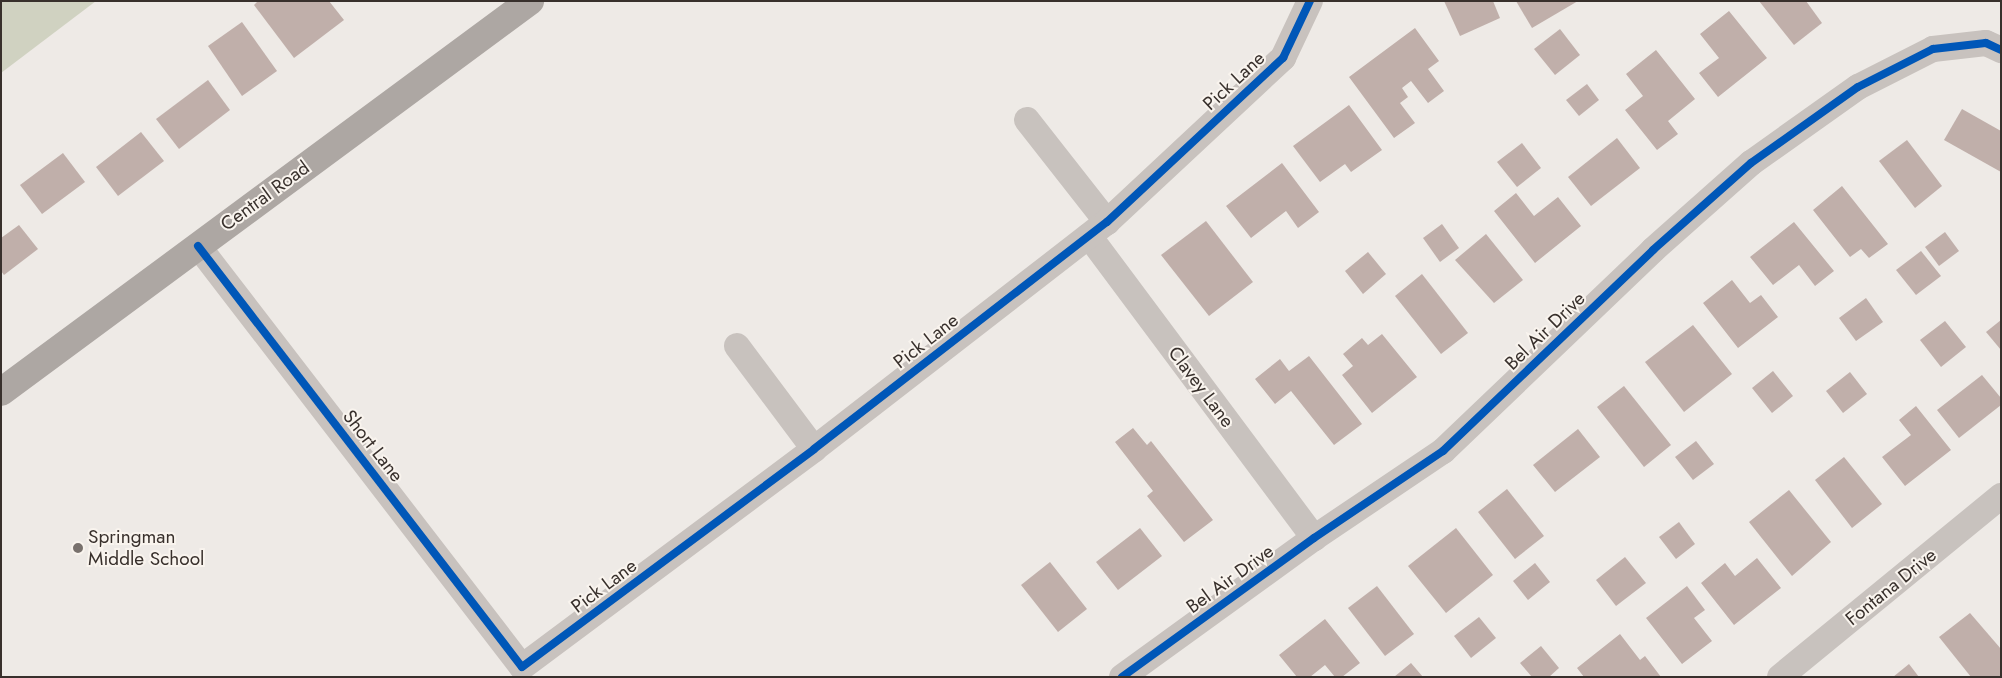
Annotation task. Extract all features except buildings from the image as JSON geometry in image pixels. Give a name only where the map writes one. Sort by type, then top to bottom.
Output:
[{"type":"main road","name":"Central Road","points":[[1,392],[530,1]]},
{"type":"street","name":"Pick Lane","points":[[522,667],[814,449],[1098,229],[1284,58],[1310,1]]},
{"type":"street","name":"Bel Air Drive","points":[[1122,677],[1314,538],[1443,451],[1674,231],[1751,163],[1835,103],[1858,87],[1933,49],[1986,44],[2001,50]]},
{"type":"street","points":[[1027,120],[1098,229]]},
{"type":"street","name":"Clavey Lane","points":[[1098,229],[1314,538]]},
{"type":"street","name":"Short Lane","points":[[198,246],[522,667]]},
{"type":"street","points":[[737,346],[814,449]]},
{"type":"street","name":"Fontana Drive","points":[[1780,677],[2001,496]]},
{"type":"green space","points":[[1,1],[96,1],[1,73]]},
{"type":"cycle path","points":[[198,246],[522,667],[814,449],[1107,222],[1283,58],[1310,1]]},
{"type":"cycle path","points":[[1122,677],[1314,538],[1443,451],[1653,250],[1751,163],[1858,87],[1933,49],[1986,43],[2001,50]]},
{"type":"place","name":"Springman Middle School","points":[[78,548]]}]
